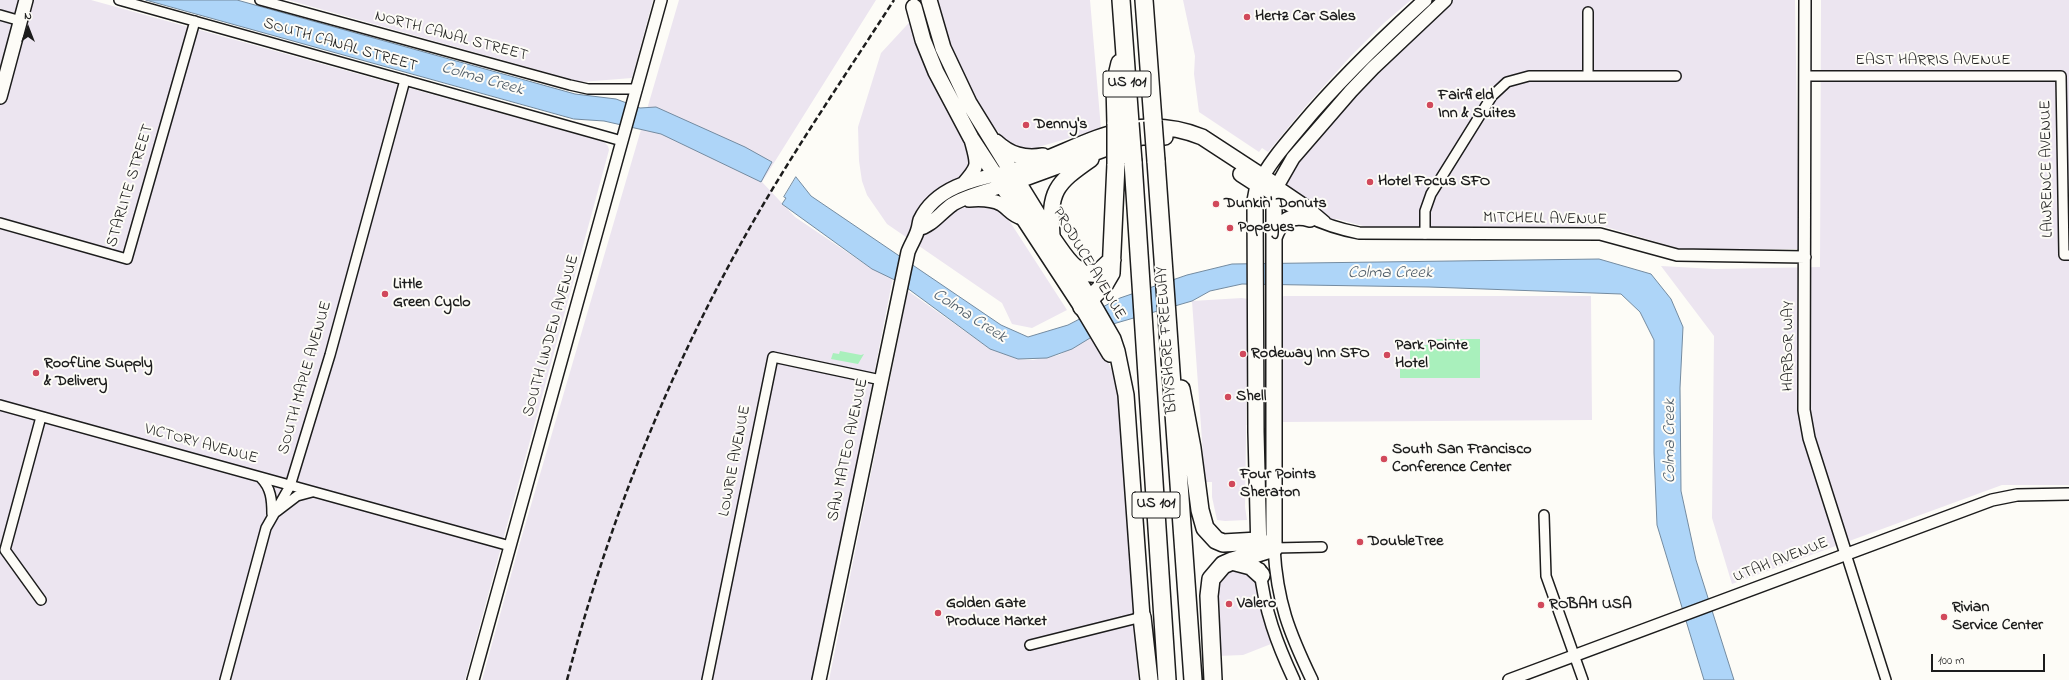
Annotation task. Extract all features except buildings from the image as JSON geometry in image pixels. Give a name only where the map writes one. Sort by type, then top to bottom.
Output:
[{"type":"highway","points":[[1088,306],[1108,279],[1112,260],[1116,164],[1123,123],[1115,84],[1124,46],[1121,0]]},
{"type":"highway","name":"BAYSHORE FREEWAY","points":[[1144,0],[1193,680]]},
{"type":"highway","name":"BAYSHORE FREEWAY","points":[[1123,123],[1133,162],[1167,680]]},
{"type":"highway","points":[[1052,239],[1078,271],[1091,274],[1098,273],[1112,260]]},
{"type":"highway","points":[[1167,322],[1189,430],[1199,504],[1205,528],[1216,540],[1223,543],[1264,547]]},
{"type":"highway","points":[[1213,680],[1209,588],[1215,573],[1223,565],[1264,547]]},
{"type":"highway","points":[[1232,561],[1251,566],[1261,575]]},
{"type":"highway","points":[[1142,617],[1149,680]]},
{"type":"main road","points":[[0,97],[26,0]]},
{"type":"main road","points":[[929,0],[937,31],[950,67],[980,122],[1006,179]]},
{"type":"main road","points":[[1264,547],[1254,300],[1255,201],[1260,180],[1282,149],[1334,86],[1368,52],[1425,0]]},
{"type":"main road","points":[[1264,547],[1274,300],[1275,191],[1293,158],[1351,91],[1373,68],[1445,0]]},
{"type":"main road","points":[[914,7],[923,40],[936,72],[971,138],[1006,179]]},
{"type":"main road","points":[[980,122],[997,143],[1015,155],[1034,157],[1062,152]]},
{"type":"main road","points":[[918,229],[927,227],[942,212],[955,203],[1062,152],[1110,132],[1141,126],[1158,126],[1188,132],[1202,137],[1275,191]]},
{"type":"main road","points":[[1006,179],[1142,137],[1156,136],[1170,137],[1184,141],[1260,180]]},
{"type":"main road","points":[[964,183],[975,171],[977,166],[977,160],[971,138]]},
{"type":"main road","points":[[1052,239],[1050,210],[1056,192],[1069,175],[1108,147]]},
{"type":"main road","name":"SAN MATEO AVENUE","points":[[820,680],[900,285],[906,258],[918,229],[919,221],[931,205],[948,192],[964,183],[1006,179]]},
{"type":"main road","name":"PRODUCE AVENUE","points":[[1006,179],[1022,218],[1088,306]]},
{"type":"main road","name":"PRODUCE AVENUE","points":[[1006,179],[1052,239],[1103,331],[1123,380],[1130,427],[1142,617]]},
{"type":"main road","points":[[955,203],[974,200],[991,201],[1001,204],[1014,216],[1022,218]]},
{"type":"main road","points":[[1274,244],[1280,225],[1285,220],[1292,216],[1310,219]]},
{"type":"street","name":"SOUTH CANAL STREET","points":[[119,0],[405,80],[624,136]]},
{"type":"street","name":"NORTH CANAL STREET","points":[[260,0],[570,85],[588,89],[635,95]]},
{"type":"street","name":"SOUTH LINDEN AVENUE","points":[[473,680],[661,0]]},
{"type":"street","name":"HARBOR WAY","points":[[1805,0],[1805,418],[1809,438],[1886,680]]},
{"type":"street","points":[[1588,12],[1588,76]]},
{"type":"street","points":[[0,15],[20,21]]},
{"type":"street","name":"STARLITE STREET","points":[[0,223],[127,259],[195,21]]},
{"type":"street","points":[[1425,234],[1425,211],[1431,194],[1498,88],[1514,79],[1529,76],[1676,76]]},
{"type":"street","name":"EAST HARRIS AVENUE","points":[[1805,76],[2061,76]]},
{"type":"street","name":"LAWRENCE AVENUE","points":[[2061,76],[2064,256],[2069,256]]},
{"type":"street","name":"SOUTH MAPLE AVENUE","points":[[225,680],[266,528],[272,515],[290,486],[330,355],[405,80]]},
{"type":"street","name":"MITCHELL AVENUE","points":[[1275,191],[1310,219],[1330,226],[1359,233],[1600,234],[1677,255],[1805,257]]},
{"type":"street","name":"MITCHELL AVENUE","points":[[1275,191],[1330,226]]},
{"type":"street","name":"LOWRIE AVENUE","points":[[707,680],[773,357],[881,380]]},
{"type":"street","name":"VICTORY AVENUE","points":[[0,405],[510,546]]},
{"type":"street","points":[[41,417],[5,550],[41,600]]},
{"type":"street","points":[[260,477],[267,484],[270,491],[272,515]]},
{"type":"street","points":[[272,515],[297,496],[313,492]]},
{"type":"street","name":"UTAH AVENUE","points":[[1510,680],[2000,498],[2025,494],[2069,494]]},
{"type":"street","points":[[1544,514],[1546,576],[1583,680]]},
{"type":"street","points":[[1264,547],[1322,546]]},
{"type":"street","points":[[1264,547],[1261,575],[1270,624],[1294,680]]},
{"type":"street","points":[[1264,547],[1277,585],[1285,620],[1312,680]]},
{"type":"street","points":[[1030,645],[1142,617]]},
{"type":"shaded area","points":[[0,0],[91,0],[604,142],[608,146],[609,150],[465,680],[0,680]]},
{"type":"shaded area","points":[[288,0],[653,0],[632,78],[581,82]]},
{"type":"shaded area","points":[[679,0],[876,0],[762,182],[795,217],[872,269],[893,277],[814,680],[482,680],[519,546]]},
{"type":"shaded area","points":[[930,0],[1090,0],[1101,129],[1028,150],[1011,146],[989,122],[970,160],[1067,310],[1032,328],[1012,324],[1002,303],[887,224],[867,195],[862,181],[859,161],[858,127],[881,53]]},
{"type":"shaded area","points":[[1183,0],[1411,0],[1384,23],[1350,57],[1306,106],[1268,152],[1262,148],[1259,152],[1199,112],[1194,74],[1195,56]]},
{"type":"shaded area","points":[[1453,0],[1795,0],[1799,249],[1684,250],[1603,226],[1374,229],[1337,219],[1283,228],[1287,175],[1364,87]]},
{"type":"shaded area","points":[[1821,0],[2069,0],[2069,485],[2002,485],[1732,584],[1712,518],[1714,336],[1661,266],[1715,269],[1820,267]]},
{"type":"shaded area","points":[[908,291],[990,349],[1018,359],[1033,360],[1059,355],[1095,335],[1118,383],[1125,440],[1138,680],[829,680]]},
{"type":"shaded area","points":[[1284,296],[1591,296],[1592,420],[1282,422],[1280,298]]},
{"type":"shaded area","points":[[1242,298],[1248,299],[1245,507],[1247,520],[1225,521],[1217,520],[1212,497],[1212,482],[1205,482],[1192,301]]},
{"type":"shaded area","points":[[1237,569],[1254,576],[1263,618],[1271,644],[1243,655],[1217,656],[1215,608],[1218,585],[1224,575]]},
{"type":"green space","points":[[1431,339],[1480,339],[1480,378],[1400,378],[1400,369],[1403,369],[1404,361],[1410,361],[1410,349],[1420,350],[1422,346],[1430,344]]},
{"type":"green space","points":[[840,351],[861,355],[864,354],[858,364],[831,359],[833,353],[839,354]]},
{"type":"water","name":"Colma Creek","points":[[146,0],[237,0],[575,94],[616,99],[640,108],[656,107],[745,147],[772,162],[761,182],[661,134],[604,121],[574,119]]},
{"type":"water","name":"Colma Creek","points":[[796,177],[811,196],[1001,325],[1028,337],[1068,325],[1120,298],[1187,275],[1232,264],[1599,259],[1651,274],[1671,299],[1683,327],[1680,388],[1681,491],[1696,560],[1734,680],[1704,680],[1657,525],[1654,453],[1654,340],[1640,312],[1621,294],[1429,287],[1242,284],[1210,291],[1192,301],[1113,324],[1072,349],[1047,358],[1018,359],[990,349],[899,282],[872,269],[782,204],[786,198],[784,197]]},
{"type":"railway","points":[[567,680],[601,563],[622,505],[643,448],[693,337],[720,282],[766,200],[894,0]]},
{"type":"place","name":"Hertz Car Sales","points":[[1247,17]]},
{"type":"place","name":"Fairfield Inn & Suites","points":[[1430,105]]},
{"type":"place","name":"Denny's","points":[[1026,125]]},
{"type":"place","name":"Hotel Focus SFO","points":[[1370,182]]},
{"type":"place","name":"Dunkin' Donuts","points":[[1216,204]]},
{"type":"place","name":"Popeyes","points":[[1230,228]]},
{"type":"place","name":"Little Green Cyclo","points":[[385,294]]},
{"type":"place","name":"Rodeway Inn SFO","points":[[1243,354]]},
{"type":"place","name":"Park Pointe Hotel","points":[[1387,355]]},
{"type":"place","name":"RoofLine Supply & Delivery","points":[[36,373]]},
{"type":"place","name":"Shell","points":[[1228,397]]},
{"type":"place","name":"South San Francisco Conference Center","points":[[1384,459]]},
{"type":"place","name":"Four Points Sheraton","points":[[1232,484]]},
{"type":"place","name":"DoubleTree","points":[[1360,542]]},
{"type":"place","name":"Valero","points":[[1229,604]]},
{"type":"place","name":"ROBAM USA","points":[[1541,605]]},
{"type":"place","name":"Golden Gate Produce Market","points":[[938,613]]},
{"type":"place","name":"Rivian Service Center","points":[[1944,617]]}]
